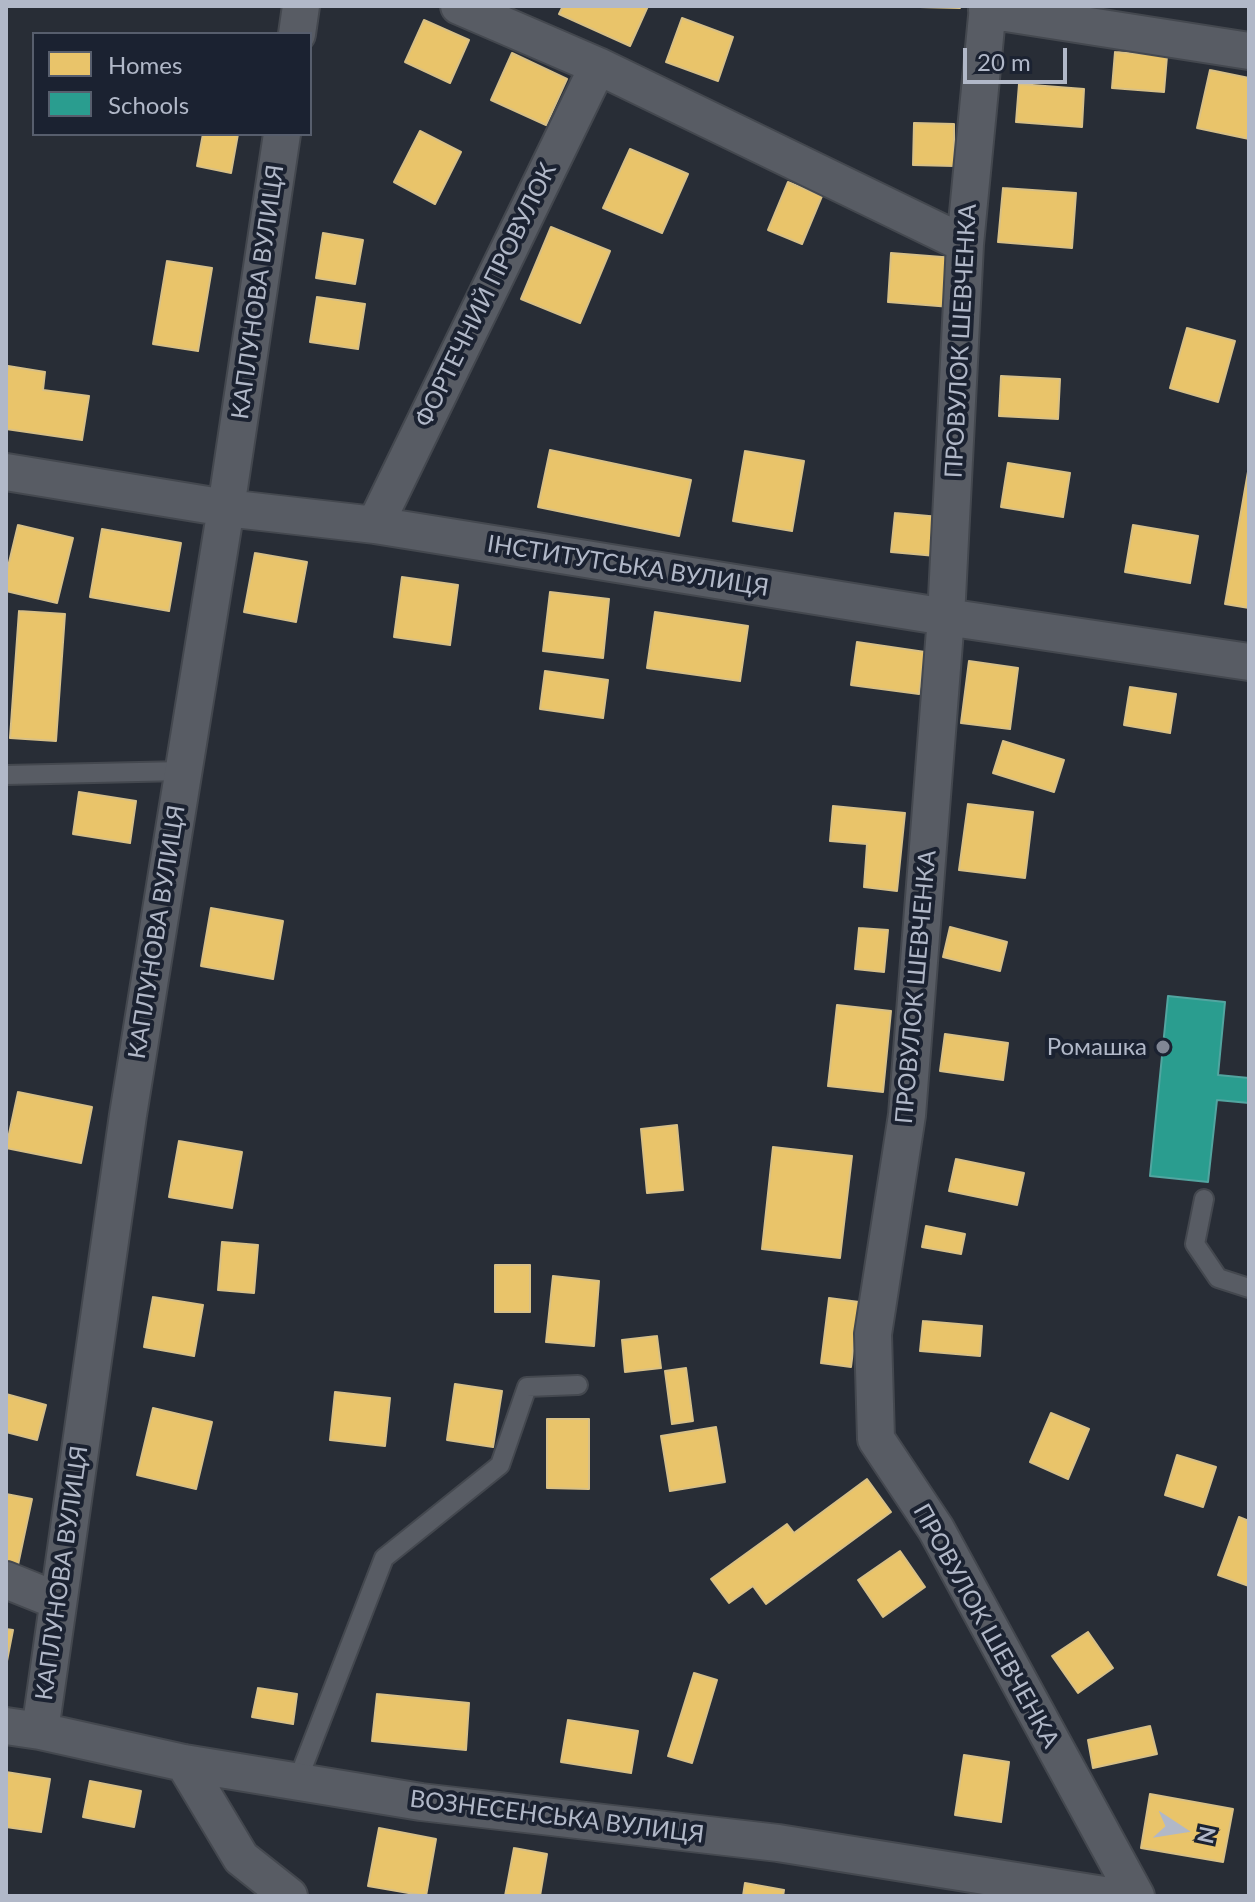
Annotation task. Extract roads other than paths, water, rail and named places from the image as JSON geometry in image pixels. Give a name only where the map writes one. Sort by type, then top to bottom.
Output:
[{"type":"street","points":[[297,32],[301,6]]},
{"type":"street","points":[[459,6],[598,66],[965,244]]},
{"type":"street","name":"ПРОВУЛОК ШЕВЧЕНКА","points":[[1136,1896],[936,1529],[876,1439],[873,1334],[907,1115],[946,617],[965,244],[988,8],[1249,51]]},
{"type":"street","name":"ФОРТЕЧНИЙ ПРОВУЛОК","points":[[375,525],[598,66]]},
{"type":"street","name":"КАПЛУНОВА ВУЛИЦЯ","points":[[23,1729],[58,1601],[128,1115],[226,508],[282,136]]},
{"type":"street","name":"ІНСТИТУТСЬКА ВУЛИЦЯ","points":[[6,472],[226,508],[375,525],[946,617],[1249,662]]},
{"type":"street","points":[[6,1580],[58,1601]]},
{"type":"street","name":"ВОЗНЕСЕНСЬКА ВУЛИЦЯ","points":[[23,1729],[184,1763],[421,1802],[778,1843],[1110,1896]]},
{"type":"street","points":[[184,1763],[241,1858],[289,1896]]},
{"type":"lane","points":[[6,775],[183,771]]},
{"type":"lane","points":[[1204,1199],[1195,1244],[1218,1278],[1249,1288]]},
{"type":"lane","points":[[297,1782],[384,1558],[500,1465],[527,1387],[578,1385]]},
{"type":"place","name":"Ромашка","points":[[1163,1047]]}]
